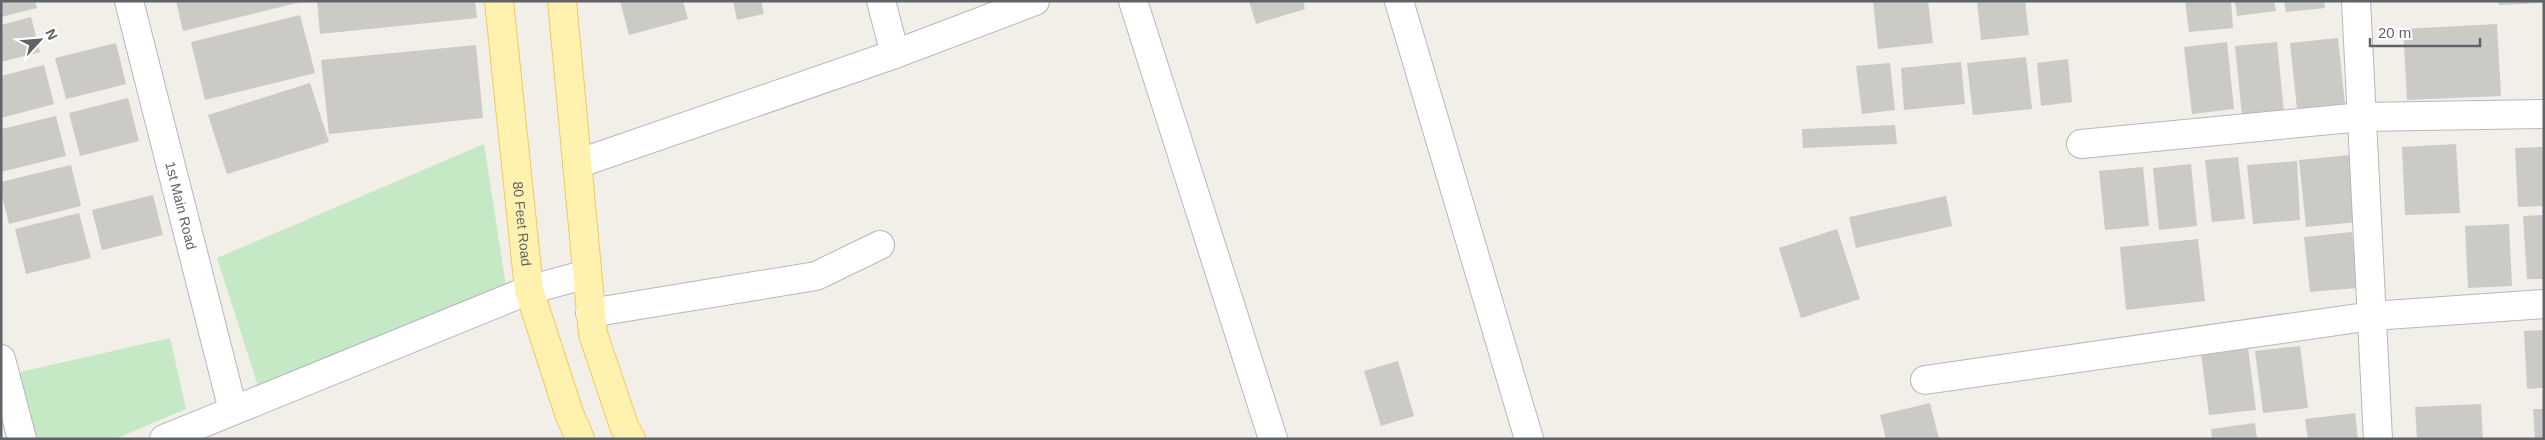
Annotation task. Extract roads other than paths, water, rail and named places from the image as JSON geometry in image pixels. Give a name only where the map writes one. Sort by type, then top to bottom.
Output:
[{"type":"main road","name":"80 Feet Road","points":[[499,1],[529,290],[569,413],[580,439]]},
{"type":"main road","points":[[562,1],[592,334],[624,426],[631,439]]},
{"type":"street","name":"1st Main Road","points":[[129,1],[233,410]]},
{"type":"street","points":[[881,1],[895,54]]},
{"type":"street","points":[[577,164],[895,54],[1035,1]]},
{"type":"street","points":[[1133,1],[1273,439]]},
{"type":"street","points":[[1399,1],[1529,439]]},
{"type":"street","points":[[2356,1],[2378,439]]},
{"type":"street","points":[[2081,144],[2362,117],[2544,114]]},
{"type":"street","points":[[590,313],[816,276],[880,245]]},
{"type":"street","points":[[164,439],[529,290],[587,274]]},
{"type":"street","points":[[1925,380],[2372,316],[2544,304]]},
{"type":"street","points":[[1,359],[22,439]]}]
